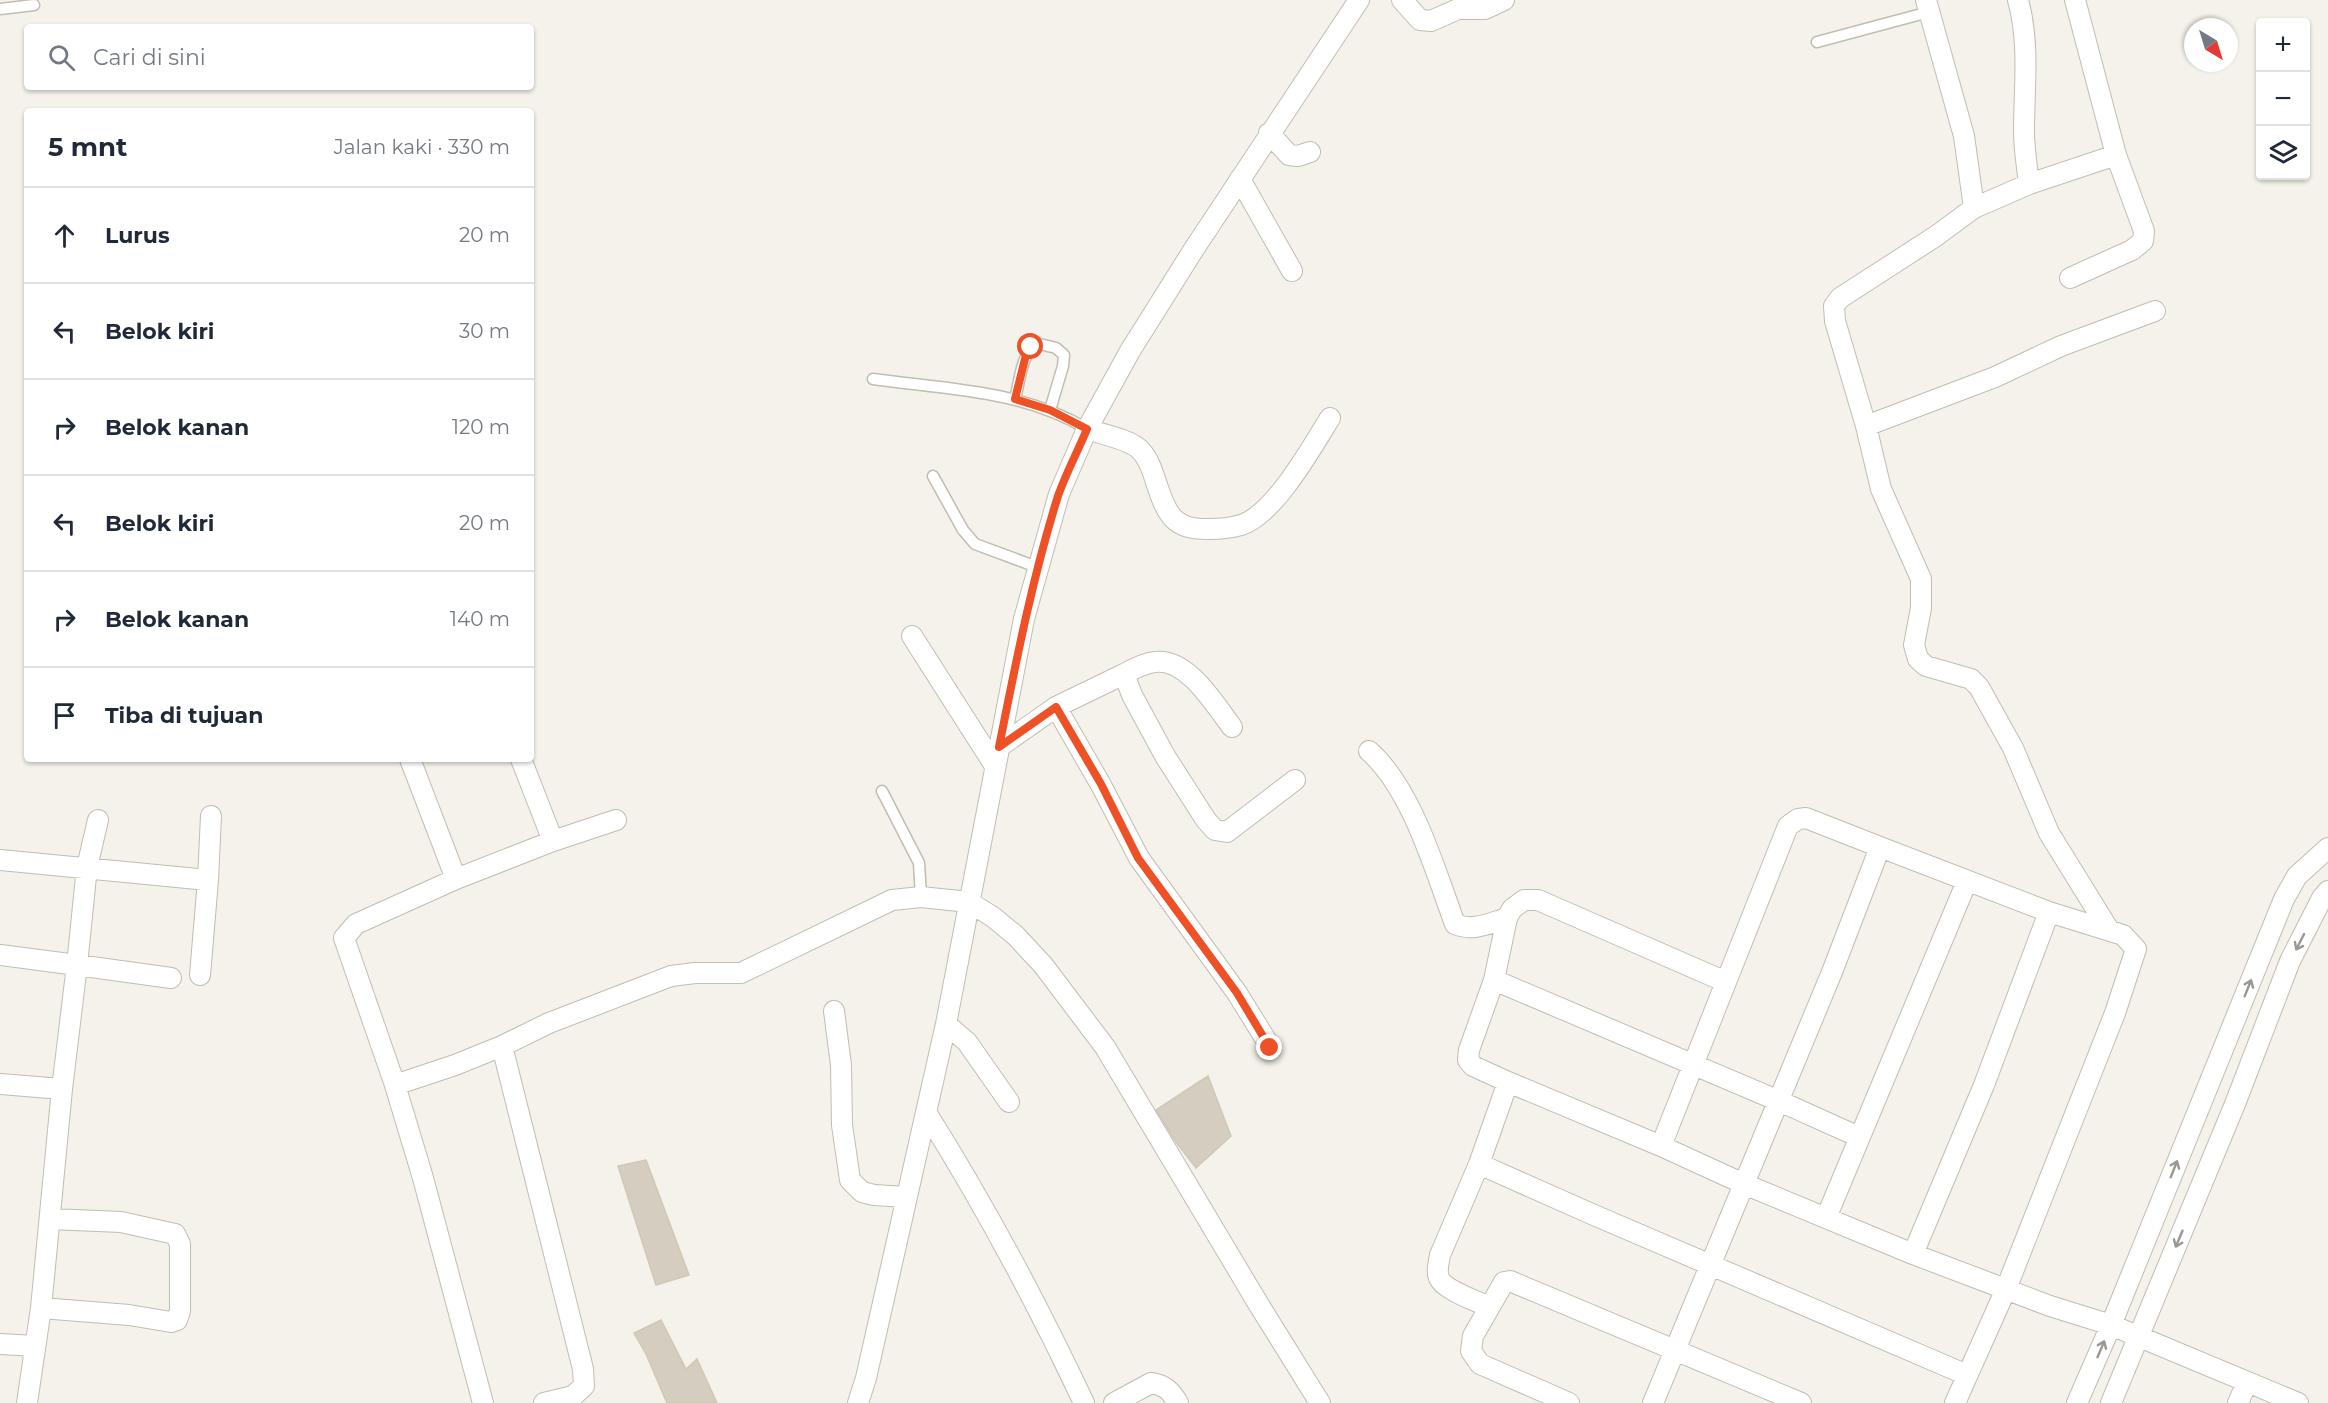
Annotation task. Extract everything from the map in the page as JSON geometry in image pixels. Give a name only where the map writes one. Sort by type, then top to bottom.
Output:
[{"type":"street","points":[[1402,0],[1420,20],[1431,21],[1458,9],[1485,9],[1504,0]]},
{"type":"street","points":[[2018,0],[2022,18],[2026,77],[2024,131],[2029,184]]},
{"type":"street","points":[[2070,278],[2132,250],[2143,241],[2144,231],[2116,155],[2075,0]]},
{"type":"street","points":[[858,1403],[868,1368],[946,1024],[1024,619],[1059,494],[1087,429],[1130,351],[1355,2]]},
{"type":"street","points":[[1928,6],[1964,136],[1974,208]]},
{"type":"street","points":[[1269,133],[1289,155],[1298,156],[1310,152]]},
{"type":"street","points":[[2109,930],[2049,832],[2013,748],[1979,687],[1971,679],[1926,666],[1918,660],[1914,645],[1921,608],[1921,579],[1881,489],[1866,426],[1835,321],[1834,306],[1840,298],[1936,236],[1974,208],[2029,184],[2116,155]]},
{"type":"street","points":[[1240,179],[1292,271]]},
{"type":"street","points":[[1866,426],[1995,377],[2061,346],[2155,311]]},
{"type":"street","points":[[1087,429],[1129,442],[1139,449],[1146,457],[1163,503],[1172,517],[1182,526],[1220,529],[1243,525],[1274,500],[1330,418]]},
{"type":"street","points":[[912,636],[997,757]]},
{"type":"street","points":[[997,757],[1056,707],[1155,661],[1171,663],[1189,675],[1232,727]]},
{"type":"street","points":[[1124,674],[1132,695],[1165,756],[1206,820],[1215,830],[1227,832],[1295,780]]},
{"type":"street","points":[[1056,707],[1101,784],[1138,858],[1237,993],[1270,1048]]},
{"type":"street","points":[[1369,751],[1389,771],[1407,803],[1455,924],[1465,928],[1477,927],[1507,918]]},
{"type":"street","points":[[411,762],[456,879]]},
{"type":"street","points":[[522,762],[553,841]]},
{"type":"street","points":[[200,975],[212,816]]},
{"type":"street","points":[[1661,1146],[1788,826],[1798,819],[1806,818],[2049,912],[2123,935],[2132,942],[2136,949],[2115,1013],[2006,1289],[1955,1403]]},
{"type":"street","points":[[27,1403],[41,1308],[62,1089],[87,867],[98,820]]},
{"type":"street","points":[[483,1403],[423,1178],[395,1084],[344,938],[356,924],[456,879],[553,841],[616,820]]},
{"type":"street","points":[[1653,1403],[1832,972],[1880,847]]},
{"type":"street","points":[[2077,1403],[2111,1325],[2284,899],[2297,876],[2328,848]]},
{"type":"street","points":[[0,860],[208,880]]},
{"type":"street","points":[[1826,1218],[1967,881]]},
{"type":"street","points":[[2111,1403],[2235,1104],[2290,961],[2322,898],[2328,891]]},
{"type":"street","points":[[395,1084],[455,1065],[502,1046],[549,1023],[671,976],[695,972],[741,973],[882,905],[900,899],[921,897],[969,902],[993,917],[1016,936],[1043,965],[1105,1047],[1320,1403]]},
{"type":"street","points":[[1726,982],[1538,900],[1524,900],[1512,909],[1507,918],[1494,980],[1468,1050],[1468,1060],[1473,1066],[1508,1082],[1913,1254],[2050,1306],[2111,1325],[2298,1403]]},
{"type":"street","points":[[1913,1254],[1984,1085],[2049,912]]},
{"type":"street","points":[[0,955],[171,978]]},
{"type":"street","points":[[1494,980],[1859,1137]]},
{"type":"street","points":[[834,1011],[841,1065],[842,1125],[850,1180],[862,1192],[906,1197]]},
{"type":"street","points":[[946,1024],[967,1042],[1009,1102]]},
{"type":"street","points":[[502,1046],[583,1369],[584,1386],[573,1396],[544,1403]]},
{"type":"street","points":[[1489,1307],[1448,1287],[1440,1280],[1437,1271],[1440,1255],[1479,1164],[1508,1082]]},
{"type":"street","points":[[0,1084],[62,1089]]},
{"type":"street","points":[[2205,1094],[2235,1104]]},
{"type":"street","points":[[926,1112],[1004,1242],[1044,1318],[1084,1403]]},
{"type":"street","points":[[1479,1164],[1966,1376]]},
{"type":"street","points":[[41,1308],[129,1315],[171,1322],[177,1320],[180,1311],[180,1245],[175,1234],[121,1222],[50,1219]]},
{"type":"street","points":[[1569,1403],[1480,1364],[1471,1351],[1473,1335],[1501,1283],[1510,1281],[1801,1403]]},
{"type":"street","points":[[0,1344],[35,1346]]},
{"type":"street","points":[[2238,1403],[2247,1382]]},
{"type":"street","points":[[1114,1403],[1151,1383],[1166,1387],[1173,1393],[1178,1403]]},
{"type":"lane","points":[[0,9],[34,5]]},
{"type":"lane","points":[[1817,42],[1928,6]]},
{"type":"lane","points":[[1015,399],[1026,355],[1031,347],[1036,343],[1056,348],[1064,355],[1063,366],[1050,410]]},
{"type":"lane","points":[[873,379],[1015,399],[1050,410],[1087,429]]},
{"type":"lane","points":[[933,476],[963,530],[975,544],[1038,567]]},
{"type":"lane","points":[[882,791],[919,863],[921,897]]},
{"type":"building","points":[[1208,1076],[1231,1136],[1196,1168],[1156,1110]]},
{"type":"building","points":[[646,1160],[689,1275],[656,1285],[618,1166]]},
{"type":"building","points":[[661,1320],[686,1369],[697,1359],[717,1403],[667,1403],[646,1354],[634,1333]]},
{"type":"route","points":[[1031,347],[1026,355],[1015,399],[1050,410],[1087,429],[1059,494],[1038,567],[1024,619],[999,747],[1056,707],[1101,784],[1138,858],[1218,965],[1270,1048]]}]
